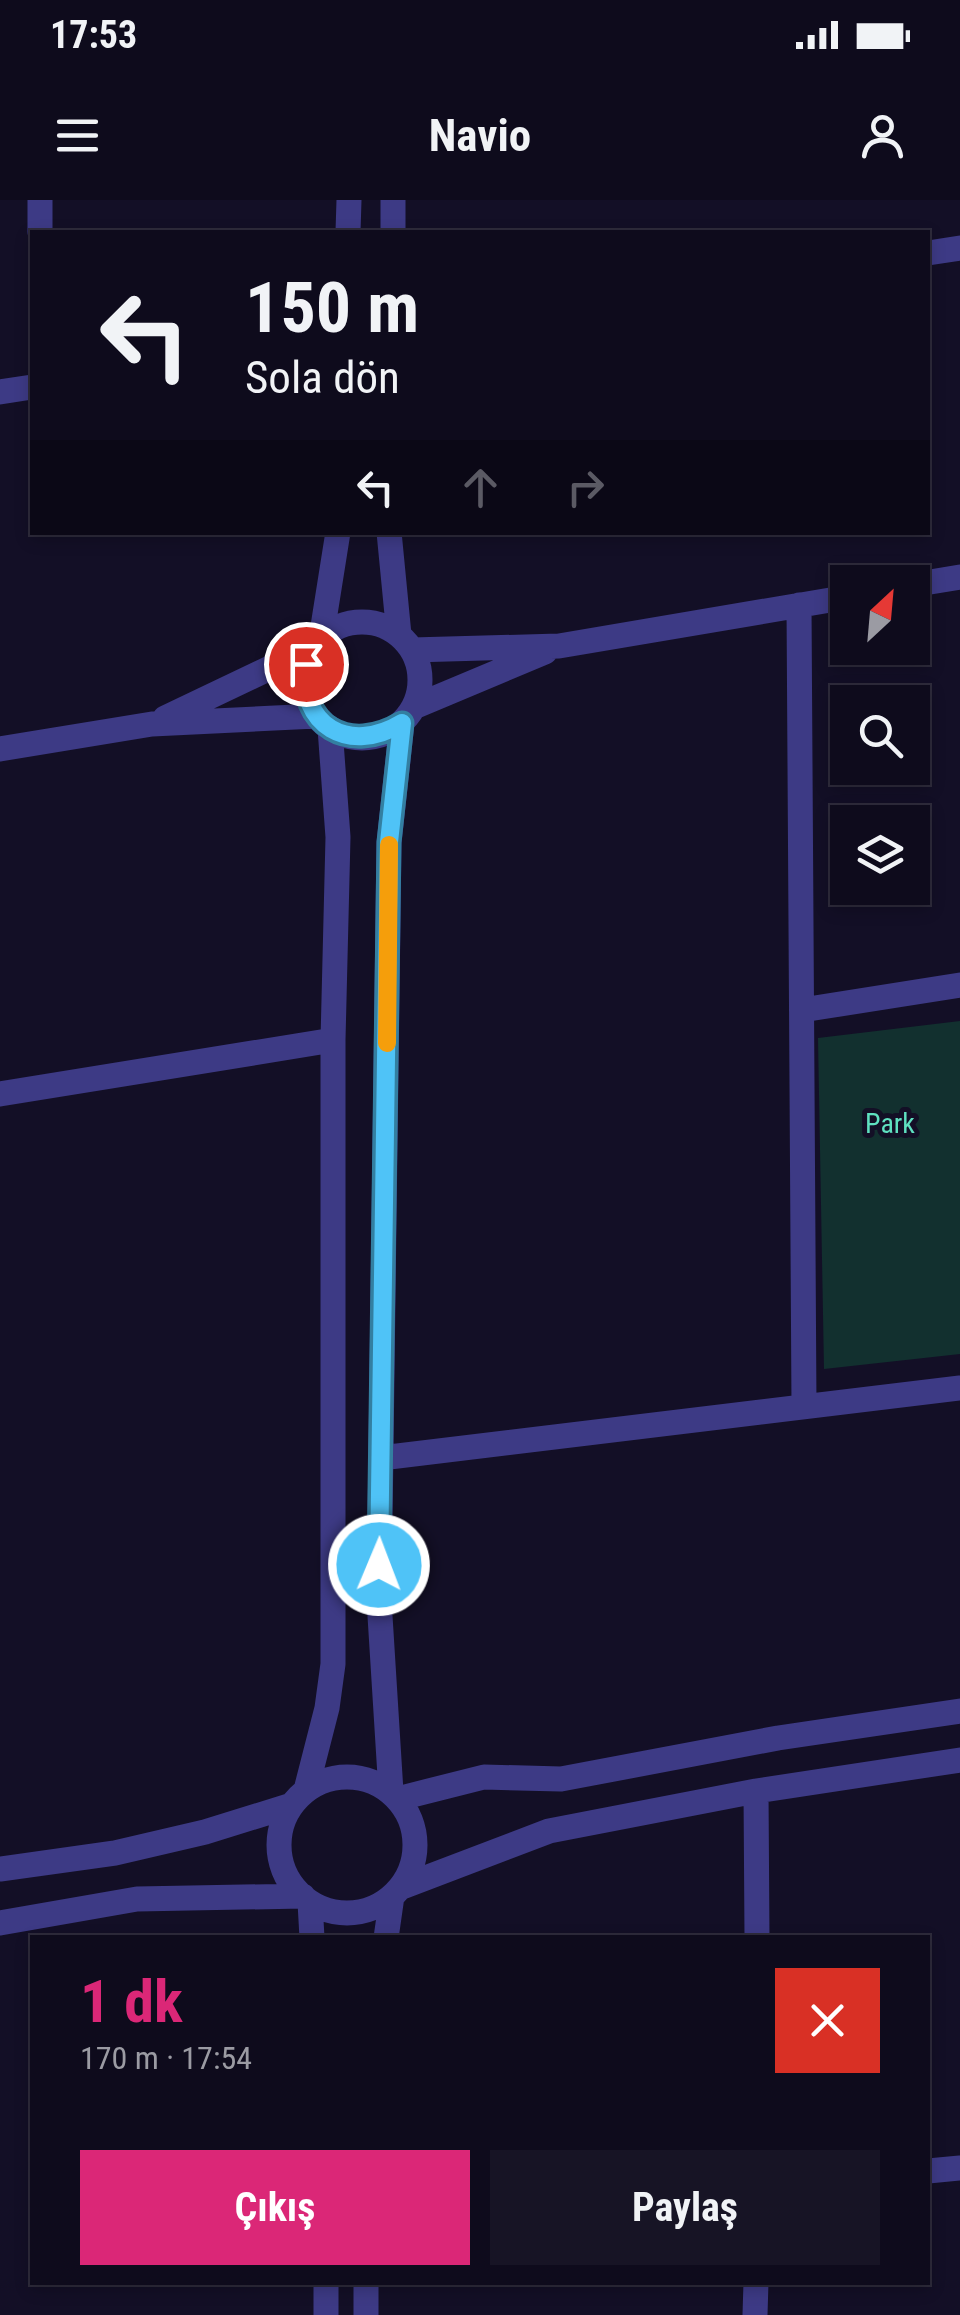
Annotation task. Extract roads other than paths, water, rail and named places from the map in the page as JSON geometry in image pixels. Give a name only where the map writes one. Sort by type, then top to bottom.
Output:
[{"type":"street","points":[[40,200],[40,230]]},
{"type":"street","points":[[348,230],[349,200]]},
{"type":"street","points":[[393,200],[393,230]]},
{"type":"street","points":[[930,253],[960,248]]},
{"type":"street","points":[[0,392],[30,387]]},
{"type":"street","points":[[337,535],[317,643],[306,664],[304,682],[308,700],[323,722],[346,736],[384,734],[408,715],[559,646]]},
{"type":"street","points":[[388,535],[405,642],[419,668],[420,688],[408,715],[389,842],[378,1600],[394,1796]]},
{"type":"street","points":[[930,583],[960,577]]},
{"type":"street","points":[[152,724],[317,643],[343,625],[381,625],[405,642],[559,646],[830,599]]},
{"type":"street","points":[[800,605],[804,1406]]},
{"type":"street","points":[[0,748],[152,724],[323,722]]},
{"type":"street","points":[[323,722],[338,837],[333,1664],[327,1708],[299,1798],[280,1834],[279,1854],[284,1872],[307,1899],[328,1911],[348,1914],[368,1910],[397,1891],[549,1832],[756,1790],[960,1760]]},
{"type":"street","points":[[802,1010],[960,985]]},
{"type":"street","points":[[0,1094],[334,1040]]},
{"type":"street","points":[[381,1458],[960,1388]]},
{"type":"street","points":[[394,1796],[484,1777],[561,1779],[778,1738],[960,1711]]},
{"type":"street","points":[[0,1869],[116,1853],[204,1832],[299,1798],[331,1778],[353,1776],[373,1781],[394,1796],[414,1827],[412,1869],[397,1891],[387,1935]]},
{"type":"street","points":[[756,1790],[757,1935]]},
{"type":"street","points":[[0,1922],[137,1899],[307,1899]]},
{"type":"street","points":[[307,1899],[312,1935]]},
{"type":"street","points":[[930,2171],[960,2168]]},
{"type":"street","points":[[326,2285],[326,2315]]},
{"type":"street","points":[[366,2285],[366,2315]]},
{"type":"street","points":[[756,2285],[756,2315]]},
{"type":"park label","name":"Park","points":[[890,1123]]}]
